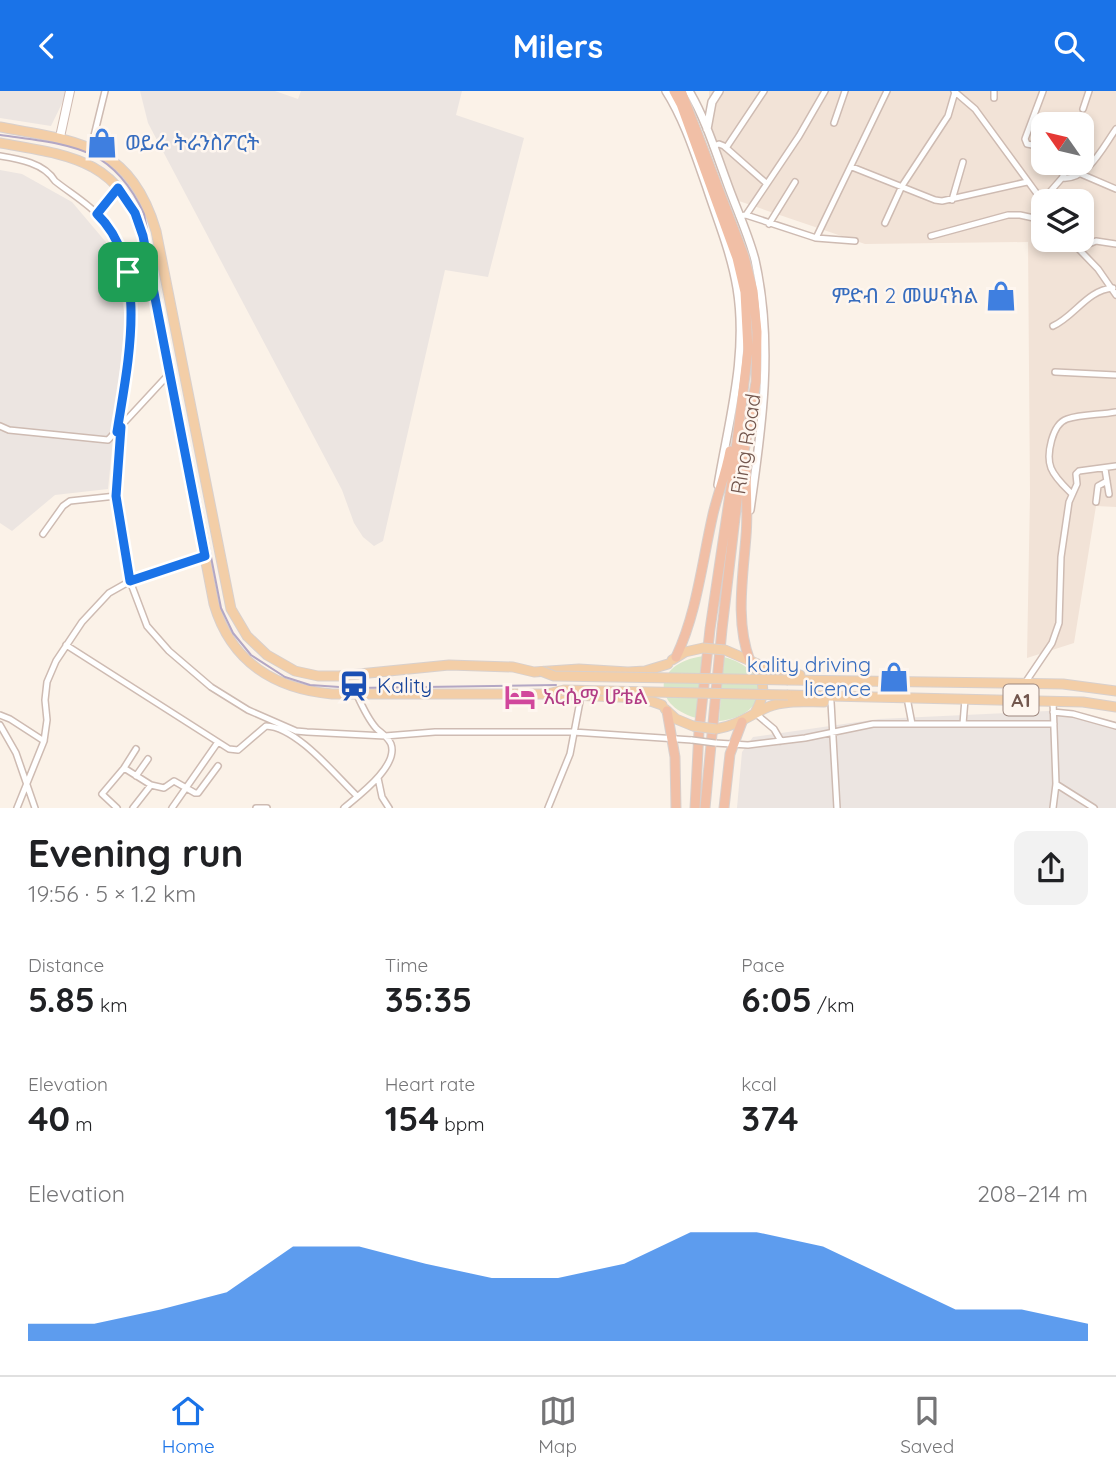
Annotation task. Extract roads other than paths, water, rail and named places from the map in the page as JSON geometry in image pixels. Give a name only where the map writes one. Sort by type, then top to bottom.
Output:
[{"type":"highway","name":"Ring Road","points":[[675,91],[687,98],[744,256],[753,291],[757,365],[722,629],[705,808]]},
{"type":"highway","name":"Ring Road","points":[[687,98],[737,258],[743,284],[748,350],[710,629],[699,731],[695,808]]},
{"type":"highway","points":[[672,661],[690,622],[714,511],[742,405]]},
{"type":"highway","points":[[747,434],[742,624],[750,661]]},
{"type":"highway","points":[[664,708],[673,739],[676,808]]},
{"type":"highway","points":[[724,808],[732,744],[742,722]]},
{"type":"main road","points":[[60,137],[70,91]]},
{"type":"main road","points":[[0,127],[60,137],[91,148],[117,164],[142,195],[156,231],[232,609],[247,636],[279,663],[295,671],[318,676],[340,676],[449,665],[501,666],[541,671],[645,671],[672,661]]},
{"type":"main road","points":[[0,143],[57,153],[86,162],[118,188],[135,213],[143,236],[214,604],[222,626],[247,661],[279,682],[301,690],[332,694],[547,694],[642,698],[664,708]]},
{"type":"main road","name":"A1","points":[[672,661],[703,648],[724,650],[776,672],[789,674],[919,678],[931,682],[1063,684],[1116,691]]},
{"type":"main road","points":[[664,708],[657,685],[659,676],[672,661]]},
{"type":"main road","points":[[750,661],[761,677],[764,688],[755,713]]},
{"type":"main road","points":[[541,671],[554,676],[931,682]]},
{"type":"main road","points":[[547,694],[564,690],[925,700]]},
{"type":"main road","name":"A1","points":[[664,708],[692,726],[716,729],[742,722],[755,713],[782,703],[916,704],[925,700],[965,698],[1083,702],[1116,707]]},
{"type":"street","points":[[91,148],[105,91]]},
{"type":"street","points":[[675,91],[674,103],[732,261],[740,307],[739,369],[714,511]]},
{"type":"street","points":[[701,91],[687,98],[707,130],[742,216],[754,258],[766,338],[763,411],[746,533]]},
{"type":"street","points":[[707,130],[712,102],[719,91]]},
{"type":"street","points":[[726,148],[764,91]]},
{"type":"street","points":[[742,216],[799,136],[825,91]]},
{"type":"street","points":[[834,123],[845,91]]},
{"type":"street","points":[[816,238],[887,91]]},
{"type":"street","points":[[885,223],[902,186],[948,116],[955,91],[975,109],[1033,189]]},
{"type":"street","points":[[1035,112],[1043,91]]},
{"type":"street","points":[[1083,109],[1090,91]]},
{"type":"street","points":[[1031,123],[1025,139],[1027,144],[1031,145]]},
{"type":"street","points":[[1094,158],[1116,129]]},
{"type":"street","points":[[713,146],[719,144],[726,148],[765,183]]},
{"type":"street","points":[[0,156],[41,168],[97,214],[106,224],[126,263],[130,285],[129,340],[119,430],[116,496],[130,581],[147,626],[192,673],[248,710],[296,731],[385,736],[435,732],[573,731],[748,745],[873,724],[1054,724]]},
{"type":"street","points":[[952,200],[963,162]]},
{"type":"street","points":[[852,167],[935,200],[952,200],[1027,182]]},
{"type":"street","points":[[1053,189],[1064,175]]},
{"type":"street","points":[[1062,178],[1071,179],[1080,175]]},
{"type":"street","points":[[1084,175],[1116,189]]},
{"type":"street","points":[[769,224],[795,182]]},
{"type":"street","points":[[97,214],[118,188]]},
{"type":"street","points":[[931,236],[1008,215],[1031,217]]},
{"type":"street","points":[[742,216],[816,238],[855,241]]},
{"type":"street","points":[[1094,242],[1116,244]]},
{"type":"street","points":[[1082,252],[1116,295]]},
{"type":"street","points":[[1054,326],[1098,292],[1112,288]]},
{"type":"street","points":[[1055,372],[1116,375]]},
{"type":"street","points":[[0,426],[9,430],[103,442],[119,430],[169,374]]},
{"type":"street","points":[[1072,494],[1057,478],[1050,463],[1055,431],[1059,424],[1069,418],[1116,412]]},
{"type":"street","points":[[1026,683],[1052,643],[1059,623],[1059,571],[1066,520],[1077,484],[1077,472],[1116,466]]},
{"type":"street","points":[[1105,468],[1109,494]]},
{"type":"street","points":[[1096,502],[1098,486],[1107,481]]},
{"type":"street","points":[[43,534],[69,501],[116,496]]},
{"type":"street","points":[[17,808],[44,741],[47,682],[66,645],[97,603],[130,581],[205,556]]},
{"type":"street","points":[[66,645],[229,749],[238,750],[266,726],[272,726],[298,739],[357,796]]},
{"type":"street","points":[[344,808],[378,778],[392,750],[389,740],[369,718],[357,694]]},
{"type":"street","points":[[548,808],[570,754],[581,696]]},
{"type":"street","points":[[963,724],[965,698]]},
{"type":"street","points":[[1053,701],[1056,784],[1053,808]]},
{"type":"street","points":[[831,702],[835,731],[837,808]]},
{"type":"street","points":[[908,703],[912,724]]},
{"type":"street","points":[[1053,712],[1073,714],[1116,726]]},
{"type":"street","points":[[755,713],[774,729],[781,741]]},
{"type":"street","points":[[0,715],[44,741]]},
{"type":"street","points":[[0,725],[16,753],[35,808]]},
{"type":"street","points":[[296,731],[298,739]]},
{"type":"street","points":[[172,808],[218,742]]},
{"type":"street","points":[[117,808],[102,795],[136,750]]},
{"type":"street","points":[[136,776],[148,759]]},
{"type":"street","points":[[124,768],[151,785],[161,788],[174,781],[195,793],[201,791],[218,766]]},
{"type":"street","points":[[378,778],[382,797],[389,808]]},
{"type":"street","points":[[1056,784],[1094,808]]},
{"type":"street","points":[[133,808],[151,785]]},
{"type":"street","points":[[256,808],[267,808]]},
{"type":"tram line","points":[[0,135],[67,146],[103,161],[118,174],[144,214],[221,608],[233,633],[251,655],[285,677],[310,685],[354,688],[556,685]]},
{"type":"place","name":"ወይራ ትራንስፖርት","points":[[102,143]]},
{"type":"place","name":"ምድብ 2 መሠናክል","points":[[1001,296]]},
{"type":"place","name":"kality driving licence","points":[[894,677]]},
{"type":"place","name":"Kality","points":[[354,686]]},
{"type":"place","name":"አርሴማ ሆቴል","points":[[520,697]]}]
